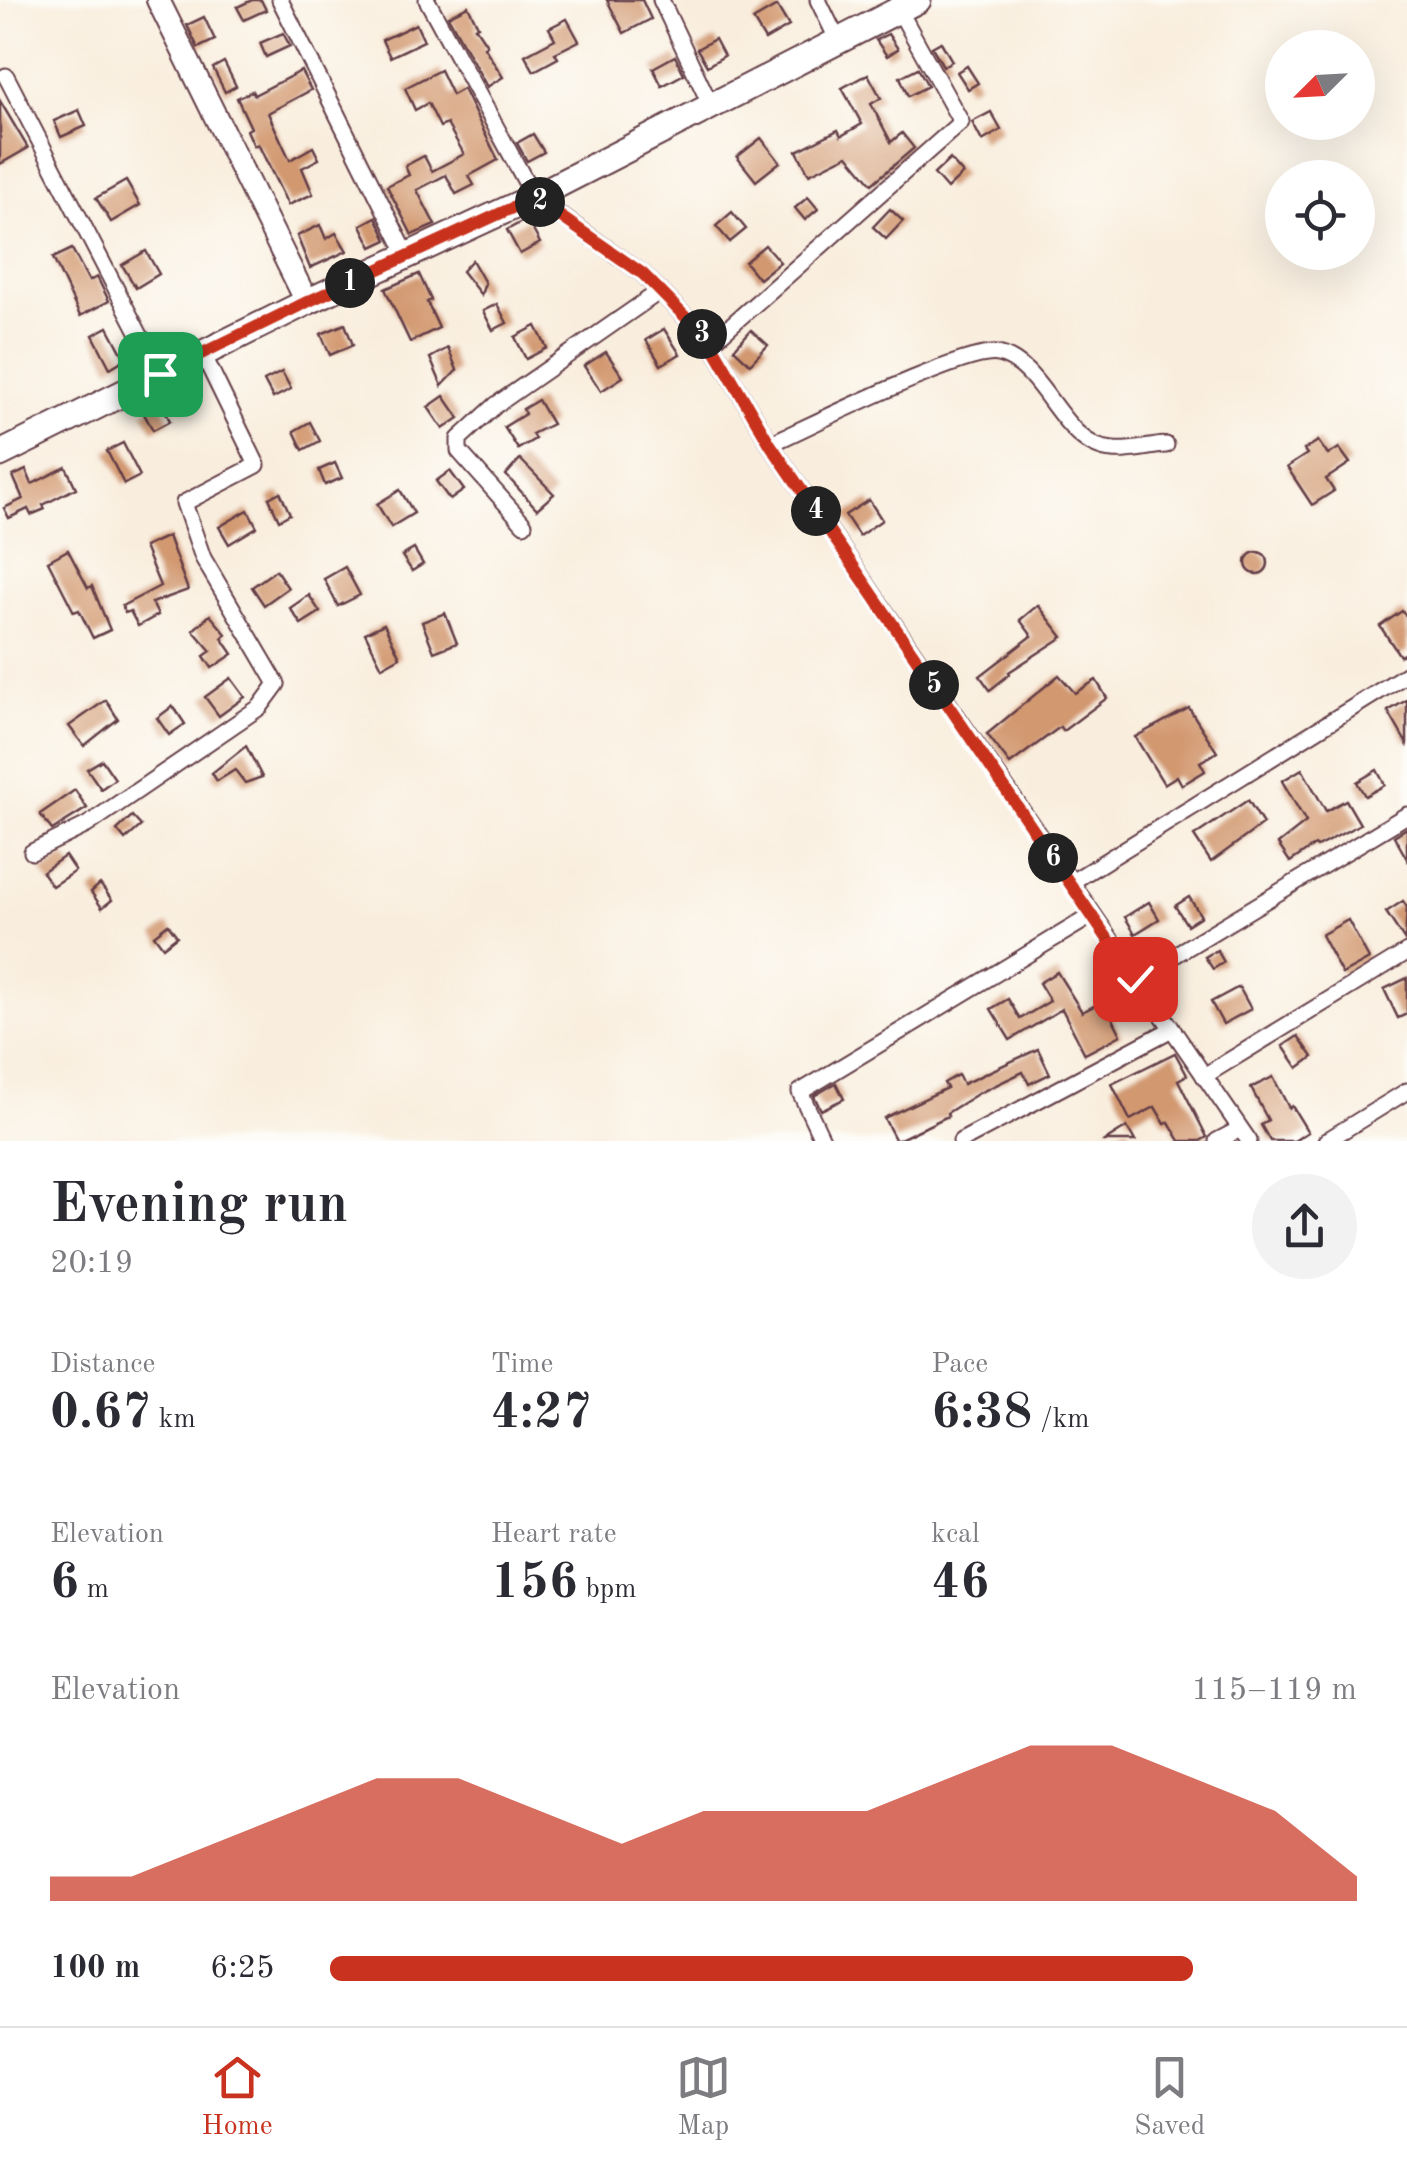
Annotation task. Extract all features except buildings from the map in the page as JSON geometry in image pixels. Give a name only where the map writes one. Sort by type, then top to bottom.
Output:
[{"type":"main road","points":[[0,454],[202,352],[534,198],[908,5]]},
{"type":"street","points":[[158,0],[307,302]]},
{"type":"street","points":[[280,0],[408,257]]},
{"type":"street","points":[[427,0],[534,198],[643,274],[711,343],[770,444],[1244,1135],[1218,1141]]},
{"type":"street","points":[[661,0],[712,106]]},
{"type":"street","points":[[818,0],[838,41]]},
{"type":"street","points":[[711,343],[961,122],[908,5]]},
{"type":"street","points":[[6,76],[160,374]]},
{"type":"street","points":[[524,524],[459,451],[458,439],[496,405],[660,291]]},
{"type":"street","points":[[32,852],[87,824],[260,707],[277,684],[203,558],[184,503],[258,465],[202,352]]},
{"type":"street","points":[[770,444],[936,368],[994,352],[1015,360],[1086,442],[1112,450],[1166,444]]},
{"type":"street","points":[[1070,883],[1407,674]]},
{"type":"street","points":[[1135,979],[1407,815]]},
{"type":"street","points":[[823,1141],[800,1092],[1091,916]]},
{"type":"street","points":[[1204,1076],[1407,952]]},
{"type":"street","points":[[961,1141],[1170,1030]]},
{"type":"street","points":[[1326,1141],[1407,1091]]},
{"type":"route","points":[[160,374],[534,198],[643,274],[711,343],[770,444],[1135,979]]}]
